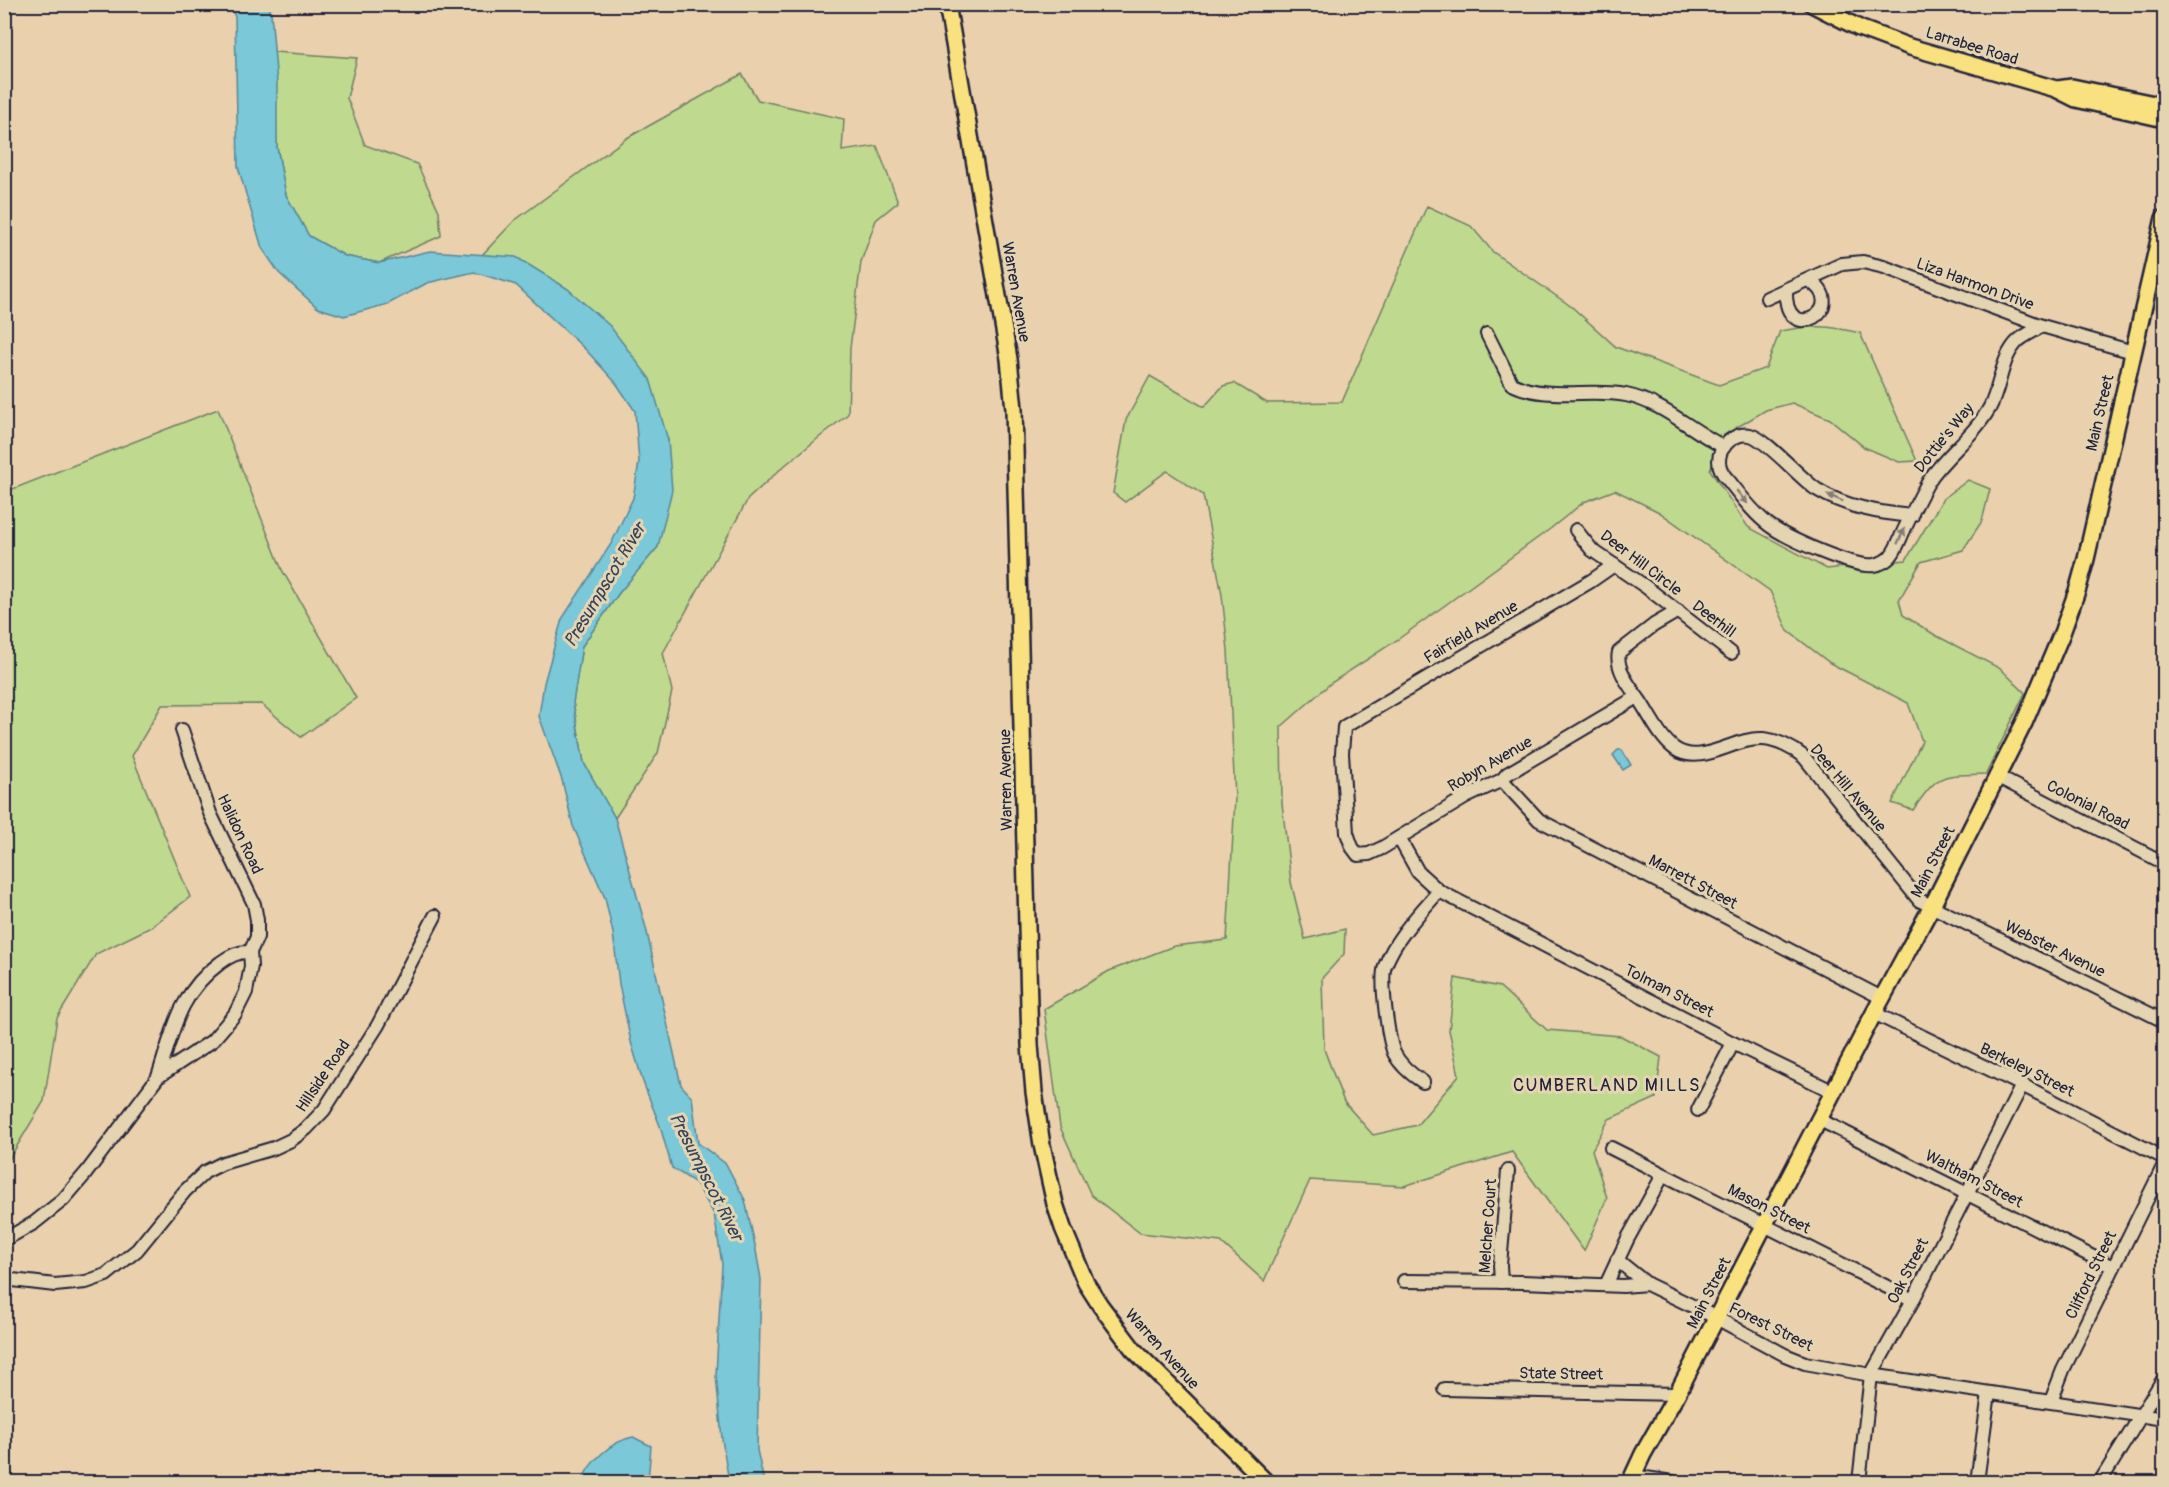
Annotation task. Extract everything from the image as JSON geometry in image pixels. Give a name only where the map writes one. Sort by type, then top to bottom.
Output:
[{"type":"main road","name":"Warren Avenue","points":[[947,4],[1010,360],[1014,409],[1030,1045],[1042,1145],[1063,1228],[1086,1282],[1100,1305],[1133,1349],[1266,1482]]},
{"type":"main road","name":"Larrabee Road","points":[[1812,4],[1859,28],[1910,46],[2056,89],[2076,99],[2164,119]]},
{"type":"main road","name":"Larrabee Road","points":[[2056,89],[2072,87],[2164,106]]},
{"type":"main road","name":"Main Street","points":[[1631,1479],[1820,1120],[1874,1012],[1932,906],[2037,693],[2078,588],[2164,218]]},
{"type":"street","name":"Liza Harmon Drive","points":[[1767,298],[1842,264],[1863,262],[1884,267],[2042,326],[2133,352]]},
{"type":"street","points":[[1786,291],[1788,311],[1797,319],[1810,320],[1820,313],[1824,301],[1820,289],[1808,280]]},
{"type":"street","name":"Dottie's Way","points":[[1724,447],[1719,462],[1721,470],[1748,504],[1775,529],[1812,547],[1862,564],[1873,565],[1883,562],[1894,550],[1934,474],[1990,408],[1997,393],[2008,354],[2013,346],[2042,326]]},
{"type":"street","points":[[1487,334],[1512,384],[1530,391],[1545,393],[1601,392],[1627,395],[1648,402],[1724,447],[1739,435],[1749,435],[1766,444],[1815,488],[1834,498],[1885,513],[1912,516]]},
{"type":"street","name":"Deer Hill Circle","points":[[1576,530],[1592,550],[1677,611],[1654,625],[1619,652],[1617,659],[1620,667],[1637,697]]},
{"type":"street","name":"Fairfield Avenue","points":[[1358,855],[1347,833],[1342,753],[1344,727],[1614,565]]},
{"type":"street","name":"Deerhill","points":[[1677,611],[1731,652]]},
{"type":"street","name":"Robyn Avenue","points":[[1358,855],[1369,854],[1466,797],[1502,780],[1507,774],[1637,697]]},
{"type":"street","name":"Deer Hill Avenue","points":[[1637,697],[1672,747],[1681,753],[1692,755],[1714,751],[1744,740],[1754,739],[1775,741],[1797,751],[1913,895],[1932,906]]},
{"type":"street","name":"Halidon Road","points":[[4,1239],[34,1223],[63,1200],[158,1077],[212,1041],[235,1014],[246,992],[251,966],[250,952],[257,937],[254,904],[210,813],[182,730]]},
{"type":"street","name":"Colonial Road","points":[[1996,776],[2164,863]]},
{"type":"street","name":"Marrett Street","points":[[1502,780],[1539,820],[1882,998]]},
{"type":"street","name":"Tolman Street","points":[[1399,838],[1418,872],[1439,891],[1732,1043],[1834,1092]]},
{"type":"street","points":[[1423,1083],[1409,1073],[1395,1053],[1384,1003],[1384,968],[1400,937],[1439,891]]},
{"type":"street","name":"Webster Avenue","points":[[1932,906],[2164,1022]]},
{"type":"street","name":"Hillside Road","points":[[4,1279],[55,1285],[86,1282],[106,1275],[137,1250],[185,1191],[205,1172],[223,1163],[274,1148],[291,1140],[306,1129],[324,1110],[378,1025],[435,916]]},
{"type":"street","name":"Halidon Road","points":[[158,1077],[175,1020],[202,977],[225,959],[244,951],[250,952]]},
{"type":"street","name":"Berkeley Street","points":[[1874,1012],[2164,1158]]},
{"type":"street","points":[[1698,1110],[1732,1043]]},
{"type":"street","name":"Oak Street","points":[[1859,1482],[1872,1375],[1913,1300],[2022,1085]]},
{"type":"street","name":"Waltham Street","points":[[1820,1120],[2113,1267]]},
{"type":"street","name":"Mason Street","points":[[1611,1148],[1913,1300]]},
{"type":"street","name":"Clifford Street","points":[[2051,1401],[2063,1370],[2164,1165]]},
{"type":"street","name":"Melcher Court","points":[[1501,1282],[1500,1265],[1508,1171]]},
{"type":"street","points":[[1606,1285],[1663,1175]]},
{"type":"street","points":[[1617,1260],[1647,1284]]},
{"type":"street","name":"Forest Street","points":[[1404,1281],[1623,1286],[1647,1284],[1804,1363],[2164,1419]]},
{"type":"street","points":[[2100,1482],[2164,1378]]},
{"type":"street","name":"State Street","points":[[1444,1389],[1677,1394]]},
{"type":"street","points":[[1977,1482],[1989,1393]]},
{"type":"street","points":[[1631,1479],[1673,1482]]},
{"type":"green space","points":[[274,52],[357,58],[347,98],[365,145],[417,164],[439,211],[441,236],[379,263],[345,256],[309,236],[286,195],[277,147]]},
{"type":"green space","points":[[742,74],[758,100],[844,119],[842,151],[877,146],[898,202],[876,220],[861,262],[850,348],[848,414],[784,466],[748,499],[663,653],[672,691],[658,753],[615,818],[584,763],[573,702],[582,646],[619,593],[658,547],[668,440],[568,289],[517,258],[482,255],[514,221],[627,138]]},
{"type":"green space","points":[[1427,206],[1471,226],[1493,252],[1572,307],[1616,347],[1719,385],[1766,368],[1780,331],[1820,327],[1860,333],[1917,461],[1899,462],[1864,447],[1830,419],[1792,403],[1766,410],[1724,435],[1710,470],[1748,527],[1827,569],[1906,560],[1943,499],[1968,480],[1990,489],[1982,521],[1963,550],[1921,562],[1899,600],[1903,615],[1935,635],[2001,669],[2025,693],[1986,774],[1943,778],[1929,788],[1913,810],[1892,803],[1922,741],[1908,703],[1830,663],[1788,631],[1770,591],[1659,512],[1615,490],[1584,502],[1397,640],[1331,683],[1281,727],[1282,803],[1291,882],[1305,939],[1345,929],[1344,954],[1322,978],[1324,1049],[1344,1102],[1373,1135],[1417,1125],[1459,1075],[1449,1030],[1455,978],[1500,987],[1547,1030],[1621,1036],[1661,1057],[1656,1098],[1609,1119],[1592,1150],[1607,1198],[1584,1251],[1512,1152],[1404,1186],[1310,1180],[1264,1281],[1221,1242],[1140,1233],[1091,1195],[1060,1127],[1044,1009],[1109,971],[1174,946],[1227,940],[1235,798],[1228,650],[1222,595],[1203,495],[1167,471],[1125,502],[1113,493],[1126,420],[1150,376],[1204,407],[1223,386],[1234,383],[1267,403],[1342,402]]},
{"type":"green space","points":[[218,409],[282,570],[356,698],[301,737],[261,704],[162,705],[132,756],[190,897],[151,927],[96,954],[57,1018],[44,1101],[5,1166],[5,492]]},
{"type":"water","name":"Presumpscot River","points":[[230,5],[268,5],[271,12],[277,84],[277,147],[286,195],[309,236],[345,256],[379,263],[430,251],[516,257],[568,289],[610,326],[650,379],[668,440],[672,490],[658,547],[619,593],[582,646],[573,703],[584,763],[615,818],[646,928],[681,1085],[692,1097],[698,1143],[726,1164],[745,1200],[761,1279],[757,1450],[764,1482],[729,1482],[716,1375],[722,1264],[714,1214],[696,1183],[672,1168],[631,1042],[605,898],[573,826],[562,780],[539,716],[544,683],[562,619],[611,544],[633,498],[639,462],[635,411],[616,383],[586,350],[516,285],[474,272],[427,283],[388,304],[344,316],[318,308],[279,273],[262,248],[238,167],[235,17]]},
{"type":"water","points":[[1618,750],[1622,750],[1631,765],[1623,770],[1613,755]]},
{"type":"water","points":[[633,1437],[651,1446],[648,1482],[582,1482],[595,1460],[617,1443]]},
{"type":"district","name":"CUMBERLAND MILLS","points":[[1607,1085]]}]
